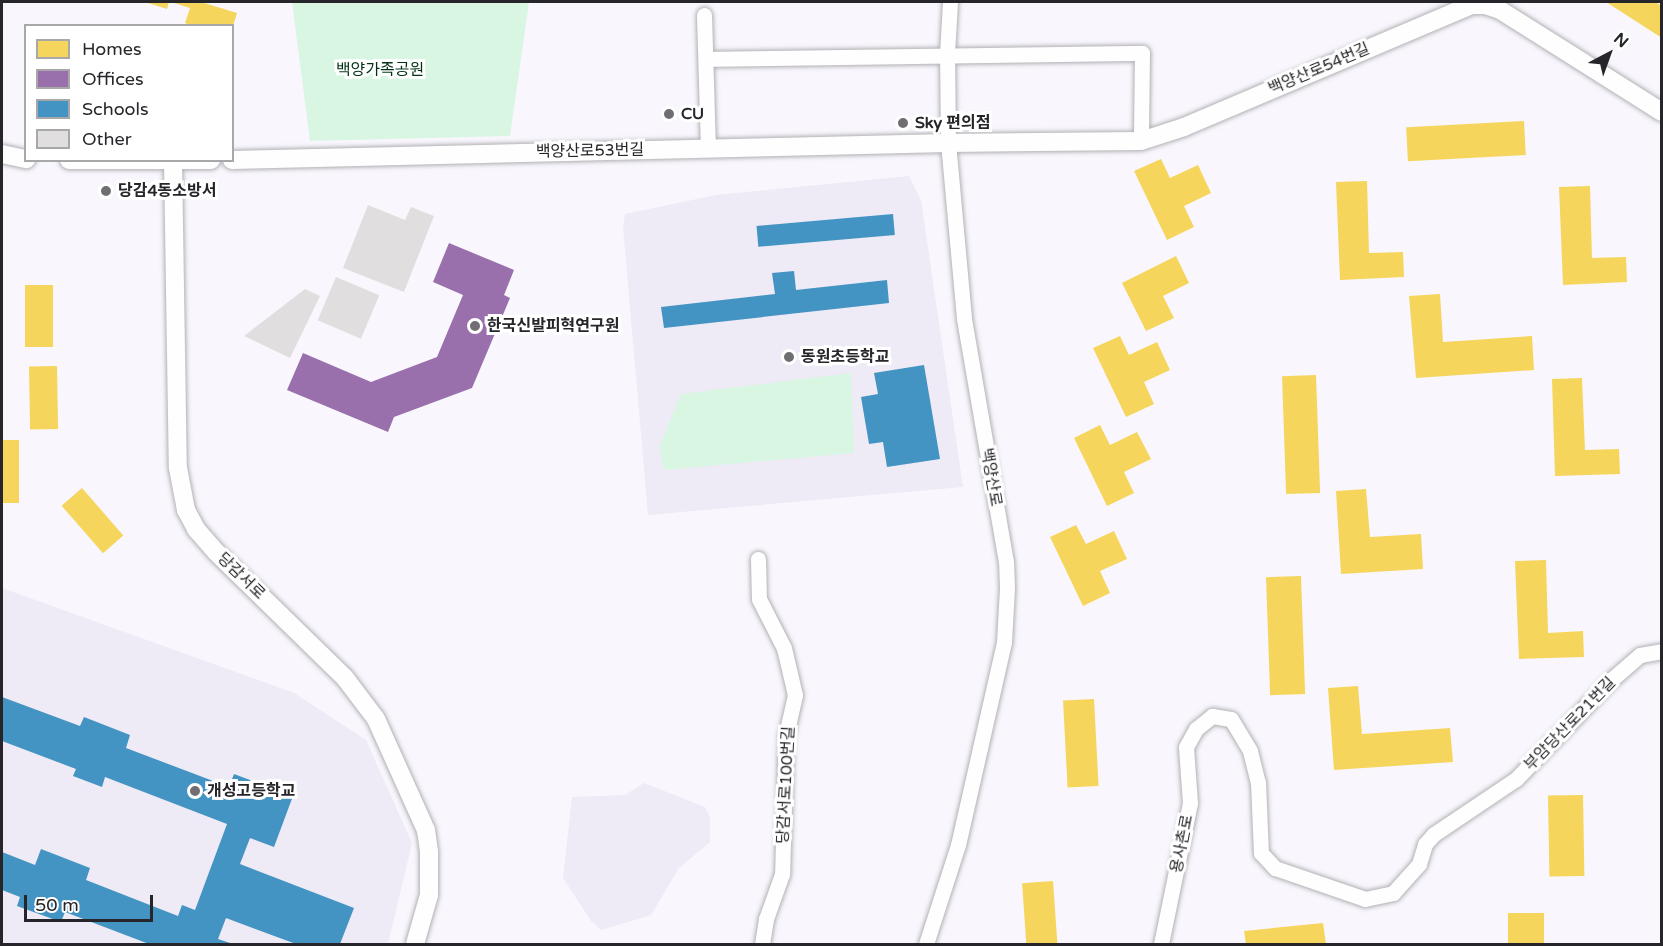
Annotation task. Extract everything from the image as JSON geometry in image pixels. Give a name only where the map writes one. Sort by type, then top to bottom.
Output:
[{"type":"street","name":"백양산로","points":[[926,945],[958,845],[1004,642],[1007,588],[1006,562],[964,318],[948,143],[947,54],[951,2]]},
{"type":"street","name":"백양산로54번길","points":[[948,143],[1141,141],[1184,127],[1471,5],[1485,5],[1500,10],[1662,112]]},
{"type":"street","points":[[704,15],[708,148]]},
{"type":"street","points":[[706,59],[1142,53],[1141,141]]},
{"type":"street","name":"백양산로53번길","points":[[234,160],[948,143]]},
{"type":"street","points":[[2,154],[24,159]]},
{"type":"street","name":"당감서로","points":[[172,162],[178,468],[186,510],[196,529],[216,552],[345,678],[376,719],[426,830],[429,852],[429,895],[415,945]]},
{"type":"street","name":"당감서로100번길","points":[[758,559],[759,599],[784,648],[795,695],[786,735],[782,874],[766,919],[762,945]]},
{"type":"street","name":"부암당산로21번길","points":[[1212,716],[1230,719],[1250,751],[1258,782],[1261,853],[1275,868],[1365,899],[1393,893],[1419,864],[1425,844],[1434,834],[1522,773],[1611,680],[1640,655],[1662,651]]},
{"type":"street","name":"용사촌로","points":[[1161,945],[1190,803],[1186,747],[1196,729],[1212,716]]},
{"type":"shaded area","name":"동원초등학교","points":[[909,176],[921,200],[963,487],[648,515],[623,227],[625,214],[716,195]]},
{"type":"shaded area","name":"개성고등학교","points":[[2,588],[294,693],[366,740],[412,843],[388,944],[2,944]]},
{"type":"shaded area","points":[[644,783],[705,807],[710,817],[710,842],[679,868],[651,915],[601,930],[591,921],[563,878],[572,797],[625,795]]},
{"type":"green space","name":"백양가족공원","points":[[292,2],[529,2],[510,136],[310,141]]},
{"type":"green space","points":[[851,373],[854,453],[664,470],[659,447],[681,394]]},
{"type":"building: Homes","points":[[145,2],[169,2],[167,9]]},
{"type":"building: Homes","points":[[171,2],[201,2],[237,13],[234,24],[187,24],[185,23],[190,8]]},
{"type":"building: Homes","points":[[1606,2],[1655,2],[1662,6],[1662,38]]},
{"type":"building: Homes","points":[[1524,121],[1526,155],[1408,161],[1406,127]]},
{"type":"building: Homes","points":[[1161,159],[1170,178],[1198,165],[1211,193],[1184,206],[1194,227],[1167,240],[1134,171]]},
{"type":"building: Homes","points":[[1367,181],[1369,253],[1403,252],[1404,277],[1340,280],[1336,182]]},
{"type":"building: Homes","points":[[1590,186],[1592,258],[1626,257],[1627,282],[1563,285],[1559,187]]},
{"type":"building: Homes","points":[[1176,256],[1189,283],[1163,296],[1174,318],[1146,331],[1122,283]]},
{"type":"building: Homes","points":[[25,285],[53,285],[53,347],[25,347]]},
{"type":"building: Homes","points":[[1440,294],[1443,342],[1532,336],[1534,370],[1416,378],[1409,296]]},
{"type":"building: Homes","points":[[1120,336],[1129,355],[1157,342],[1170,370],[1144,382],[1154,404],[1126,417],[1093,348]]},
{"type":"building: Homes","points":[[29,366],[57,366],[58,429],[30,429]]},
{"type":"building: Homes","points":[[1316,375],[1320,493],[1286,494],[1282,376]]},
{"type":"building: Homes","points":[[1582,378],[1585,450],[1619,449],[1620,474],[1555,476],[1552,379]]},
{"type":"building: Homes","points":[[1100,425],[1110,445],[1137,432],[1151,459],[1124,472],[1134,493],[1107,506],[1074,438]]},
{"type":"building: Homes","points":[[2,440],[19,440],[19,503],[2,503]]},
{"type":"building: Homes","points":[[82,488],[123,536],[103,553],[62,506]]},
{"type":"building: Homes","points":[[1366,489],[1370,537],[1421,534],[1423,569],[1341,574],[1336,491]]},
{"type":"building: Homes","points":[[1076,525],[1086,544],[1114,531],[1127,559],[1100,571],[1110,593],[1083,606],[1050,537]]},
{"type":"building: Homes","points":[[1546,560],[1548,633],[1583,631],[1584,657],[1519,659],[1515,561]]},
{"type":"building: Homes","points":[[1301,576],[1305,694],[1270,695],[1266,577]]},
{"type":"building: Homes","points":[[1358,686],[1362,734],[1450,728],[1453,762],[1334,770],[1328,688]]},
{"type":"building: Homes","points":[[1094,699],[1099,786],[1068,788],[1063,701]]},
{"type":"building: Homes","points":[[1583,795],[1584,876],[1549,877],[1548,796]]},
{"type":"building: Homes","points":[[1053,881],[1057,944],[1026,944],[1022,883]]},
{"type":"building: Homes","points":[[1508,913],[1544,913],[1544,944],[1508,944]]},
{"type":"building: Homes","points":[[1323,923],[1326,944],[1246,944],[1244,931]]},
{"type":"building: Offices","name":"한국신발피혁연구원","points":[[449,243],[514,270],[504,295],[510,298],[472,388],[394,417],[388,432],[287,390],[303,353],[371,382],[437,357],[463,295],[433,282]]},
{"type":"building: Schools","points":[[893,214],[895,235],[758,247],[757,226]]},
{"type":"building: Schools","points":[[794,271],[796,290],[887,280],[889,303],[664,328],[661,307],[775,294],[772,273]]},
{"type":"building: Schools","points":[[924,365],[940,459],[887,467],[883,442],[869,444],[861,397],[878,394],[874,373]]},
{"type":"building: Schools","points":[[2,697],[80,726],[84,717],[130,735],[126,748],[229,787],[234,774],[293,796],[274,847],[250,838],[240,864],[354,908],[340,944],[296,944],[226,918],[218,939],[233,944],[149,944],[65,912],[61,922],[17,906],[20,897],[2,890],[2,852],[35,865],[41,849],[90,868],[86,880],[178,916],[182,905],[195,910],[227,824],[105,777],[102,787],[73,776],[76,769],[2,741]]},
{"type":"building: Other","points":[[368,205],[405,220],[411,207],[434,216],[404,292],[343,268]]},
{"type":"building: Other","points":[[336,277],[379,295],[361,339],[318,320]]},
{"type":"building: Other","points":[[305,289],[320,296],[290,358],[244,336]]},
{"type":"place","name":"CU","points":[[669,114]]},
{"type":"place","name":"Sky 편의점","points":[[903,123]]},
{"type":"place","name":"당감4동소방서","points":[[106,191]]},
{"type":"place","name":"한국신발피혁연구원","points":[[475,326]]},
{"type":"place","name":"동원초등학교","points":[[789,357]]},
{"type":"place","name":"개성고등학교","points":[[195,791]]}]
